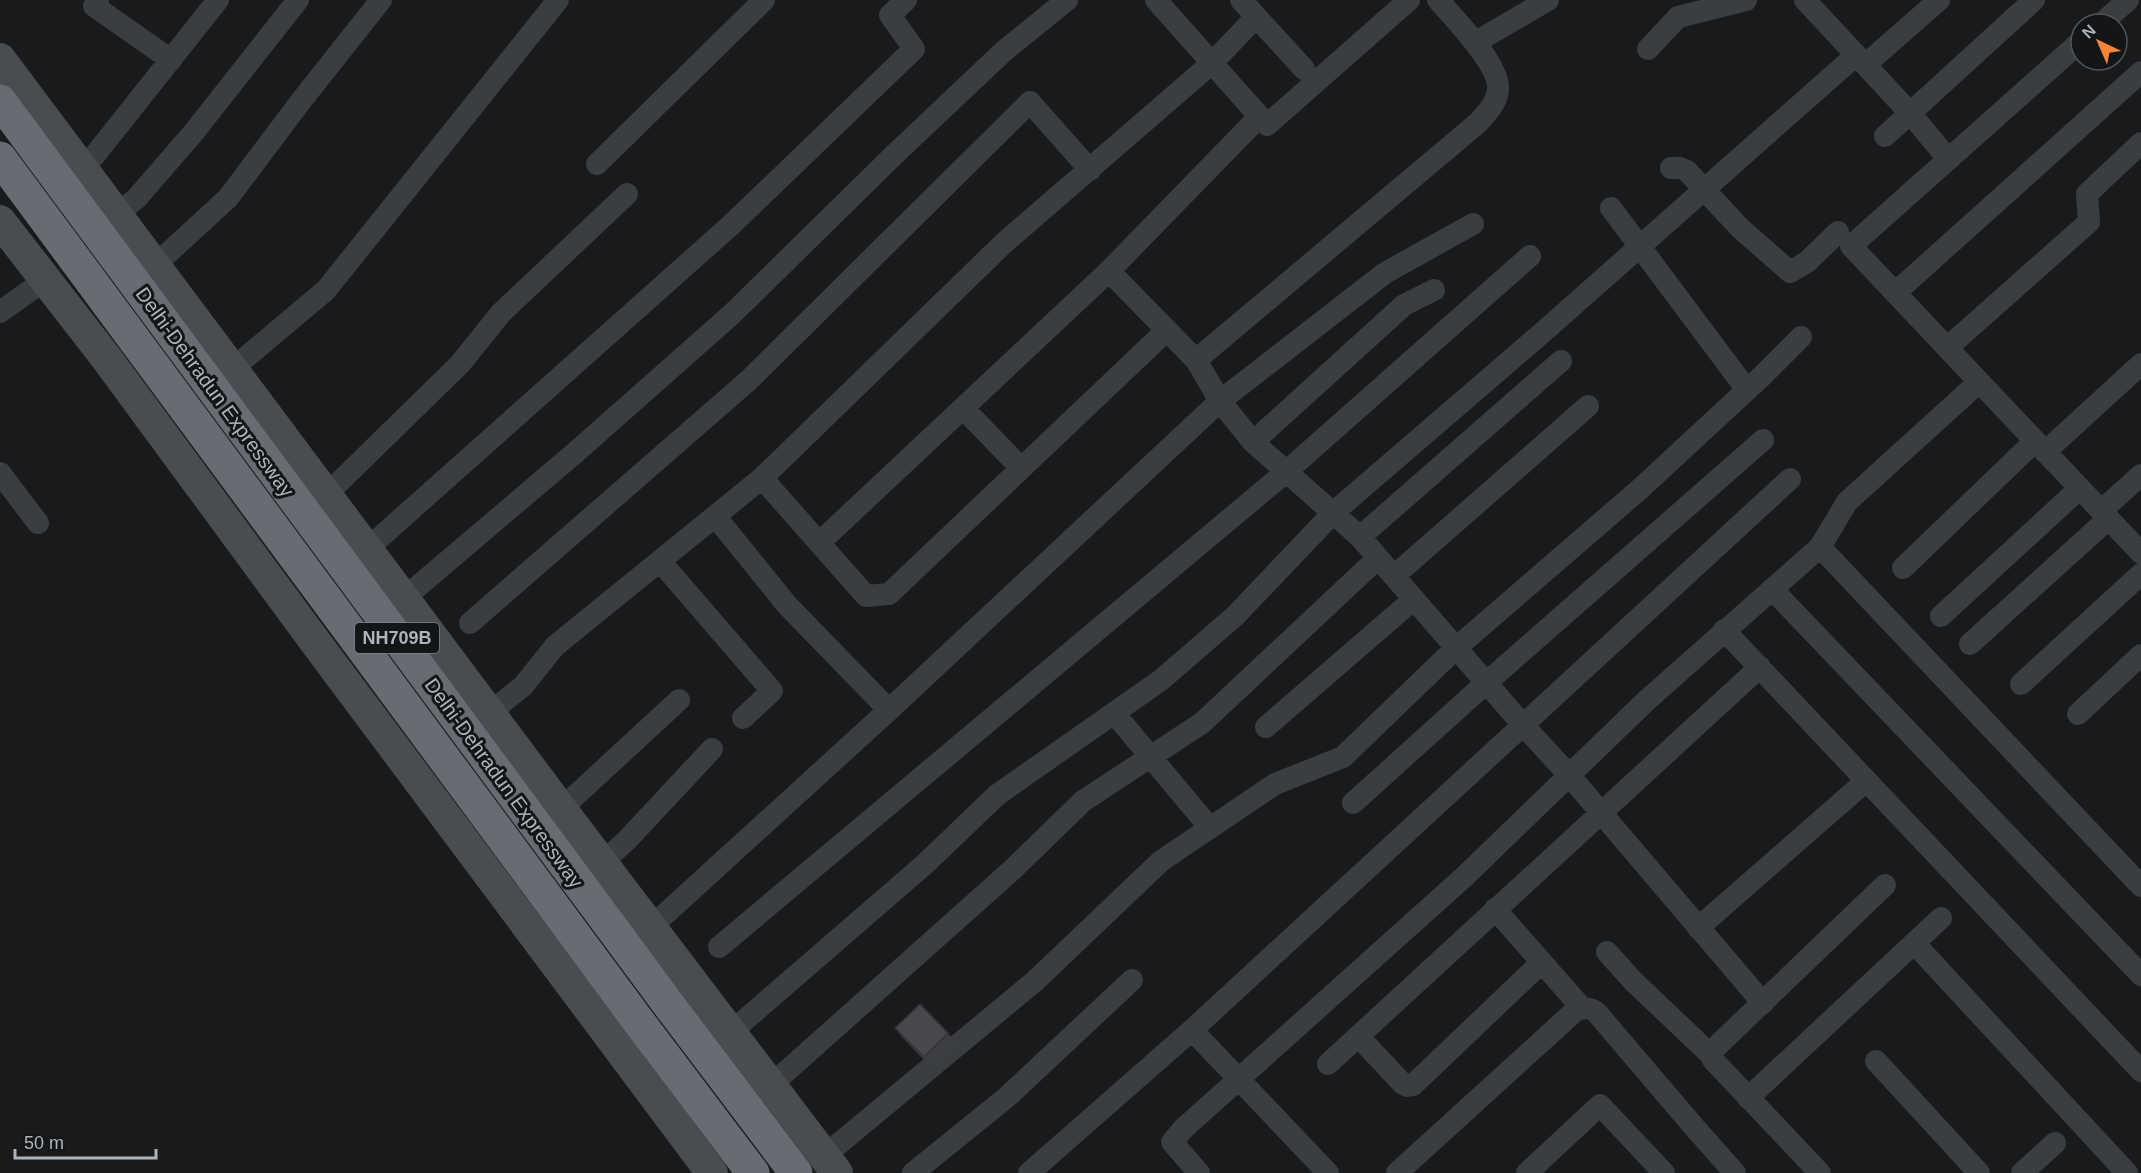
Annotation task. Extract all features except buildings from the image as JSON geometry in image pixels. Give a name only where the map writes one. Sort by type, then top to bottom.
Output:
[{"type":"highway","name":"Delhi-Dehradun Expressway","points":[[0,101],[659,992],[796,1173]]},
{"type":"highway","name":"Delhi-Dehradun Expressway","points":[[0,158],[603,974],[753,1173]]},
{"type":"street","points":[[98,0],[94,6],[171,60]]},
{"type":"street","points":[[83,170],[218,0]]},
{"type":"street","points":[[116,214],[136,199],[194,132],[298,0]]},
{"type":"street","points":[[154,266],[228,198],[381,0]]},
{"type":"street","points":[[232,369],[326,290],[558,0]]},
{"type":"street","points":[[597,164],[764,0]]},
{"type":"street","points":[[367,549],[731,225],[914,49],[890,15],[906,0]]},
{"type":"street","points":[[422,584],[732,314],[1004,51],[1066,0]]},
{"type":"street","points":[[1156,0],[1267,125],[1410,0]]},
{"type":"street","points":[[1241,0],[1304,69]]},
{"type":"street","points":[[1196,360],[1479,122],[1495,102],[1499,88],[1492,69],[1476,42],[1438,0]]},
{"type":"street","points":[[1476,42],[1548,0]]},
{"type":"street","points":[[1648,49],[1678,17],[1746,0]]},
{"type":"street","points":[[1805,0],[1864,57],[1948,159]]},
{"type":"street","points":[[744,1020],[925,864],[997,795],[1161,680],[1235,616],[1334,512],[1705,190],[1864,57],[1939,0]]},
{"type":"street","points":[[1885,136],[2034,0]]},
{"type":"street","points":[[2115,12],[2129,0],[2141,12]]},
{"type":"street","points":[[497,709],[523,686],[555,646],[762,478],[1004,243],[1212,63],[1256,17]]},
{"type":"street","points":[[2069,52],[1851,246],[2141,553]]},
{"type":"street","points":[[0,59],[367,549],[422,584],[497,709],[578,793],[615,851],[667,912],[838,1151],[1035,981],[1161,861],[1275,784],[1343,757],[1456,648],[1640,489],[1801,337]]},
{"type":"street","points":[[1895,293],[2141,72]]},
{"type":"street","points":[[470,623],[749,380],[1030,102],[1090,170]]},
{"type":"street","points":[[819,543],[1109,271],[1259,117]]},
{"type":"street","points":[[1947,348],[2088,222],[2087,194],[2141,143]]},
{"type":"street","points":[[1671,168],[1687,171],[1740,228],[1790,272],[1807,262],[1838,232]]},
{"type":"street","points":[[326,495],[460,364],[501,313],[627,194]]},
{"type":"street","points":[[1611,208],[1747,390]]},
{"type":"street","points":[[0,221],[107,359],[712,1173]]},
{"type":"street","points":[[667,912],[889,710],[1220,401],[1385,273],[1473,224]]},
{"type":"street","points":[[719,947],[1287,471],[1530,256]]},
{"type":"street","points":[[1109,271],[1196,360],[1220,401],[1253,442],[1360,537],[1523,726],[1569,775],[1763,1002]]},
{"type":"street","points":[[0,312],[45,280]]},
{"type":"street","points":[[1253,442],[1404,305],[1434,290]]},
{"type":"street","points":[[762,478],[866,597],[889,594],[1167,330]]},
{"type":"street","points":[[1360,537],[1561,361]]},
{"type":"street","points":[[1903,568],[2040,446],[2141,364]]},
{"type":"street","points":[[1199,1173],[1172,1142],[1183,1129],[1464,877],[1724,630],[1820,547],[1847,502],[1979,381]]},
{"type":"street","points":[[1394,576],[1588,406]]},
{"type":"street","points":[[963,408],[1021,468]]},
{"type":"street","points":[[1353,803],[1763,440]]},
{"type":"street","points":[[0,474],[38,523]]},
{"type":"street","points":[[1970,644],[2105,515],[2141,475]]},
{"type":"street","points":[[1029,1173],[1192,1030],[1790,479]]},
{"type":"street","points":[[1941,616],[2080,488]]},
{"type":"street","points":[[716,516],[787,605],[889,710]]},
{"type":"street","points":[[1820,547],[2141,886]]},
{"type":"street","points":[[783,1074],[1012,870],[1083,801],[1202,723],[1378,558]]},
{"type":"street","points":[[660,561],[772,691],[743,718]]},
{"type":"street","points":[[2020,684],[2141,574]]},
{"type":"street","points":[[1772,589],[2141,975]]},
{"type":"street","points":[[1266,727],[1414,599]]},
{"type":"street","points":[[1724,630],[2141,1071]]},
{"type":"street","points":[[2078,714],[2141,655]]},
{"type":"street","points":[[1328,1064],[1760,668]]},
{"type":"street","points":[[578,793],[679,699]]},
{"type":"street","points":[[1114,713],[1210,828]]},
{"type":"street","points":[[615,851],[712,749]]},
{"type":"street","points":[[1698,928],[1866,781]]},
{"type":"street","points":[[1712,1056],[1716,1047],[1885,885]]},
{"type":"street","points":[[1495,909],[1581,1008]]},
{"type":"street","points":[[1749,1098],[1941,918]]},
{"type":"street","points":[[1914,943],[2127,1173]]},
{"type":"street","points":[[1606,952],[1654,1002],[1712,1056],[1713,1060],[1820,1173]]},
{"type":"street","points":[[1358,1036],[1402,1084],[1413,1085],[1541,963]]},
{"type":"street","points":[[913,1173],[1007,1097],[1132,980]]},
{"type":"street","points":[[1397,1173],[1581,1008],[1592,1009],[1597,1013],[1735,1173]]},
{"type":"street","points":[[1192,1030],[1328,1173]]},
{"type":"street","points":[[1876,1062],[1979,1173]]},
{"type":"street","points":[[1527,1173],[1600,1105],[1656,1170]]},
{"type":"street","points":[[2022,1173],[2055,1143]]}]
